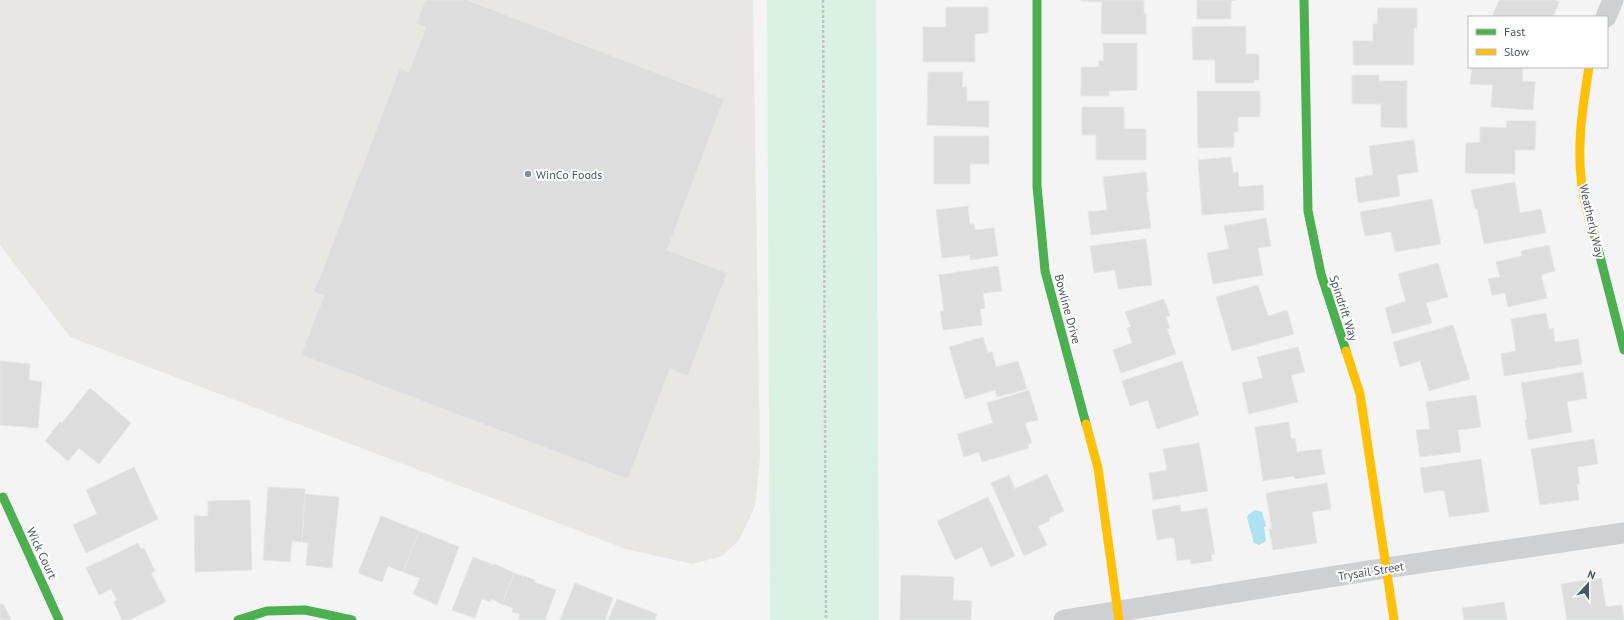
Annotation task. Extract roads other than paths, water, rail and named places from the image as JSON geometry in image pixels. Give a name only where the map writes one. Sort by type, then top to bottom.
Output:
[{"type":"street","name":"Bowline Drive","points":[[1037,0],[1037,186],[1045,270],[1098,468],[1119,616]]},
{"type":"street","name":"Spindrift Way","points":[[1304,0],[1308,211],[1321,274],[1360,394],[1394,620]]},
{"type":"street","points":[[1606,16],[1613,0]]},
{"type":"street","name":"Weatherly Way","points":[[1589,68],[1580,116],[1580,160],[1584,197],[1624,350]]},
{"type":"street","name":"Wick Court","points":[[3,497],[59,620]]},
{"type":"street","name":"Trysail Street","points":[[1064,620],[1119,616],[1386,568],[1624,533]]},
{"type":"street","points":[[238,620],[267,611],[305,610],[352,620]]},
{"type":"water","points":[[1255,510],[1262,512],[1266,526],[1264,527],[1266,541],[1259,545],[1254,543],[1247,518],[1248,515]]},
{"type":"place","name":"WinCo Foods","points":[[528,174]]}]
